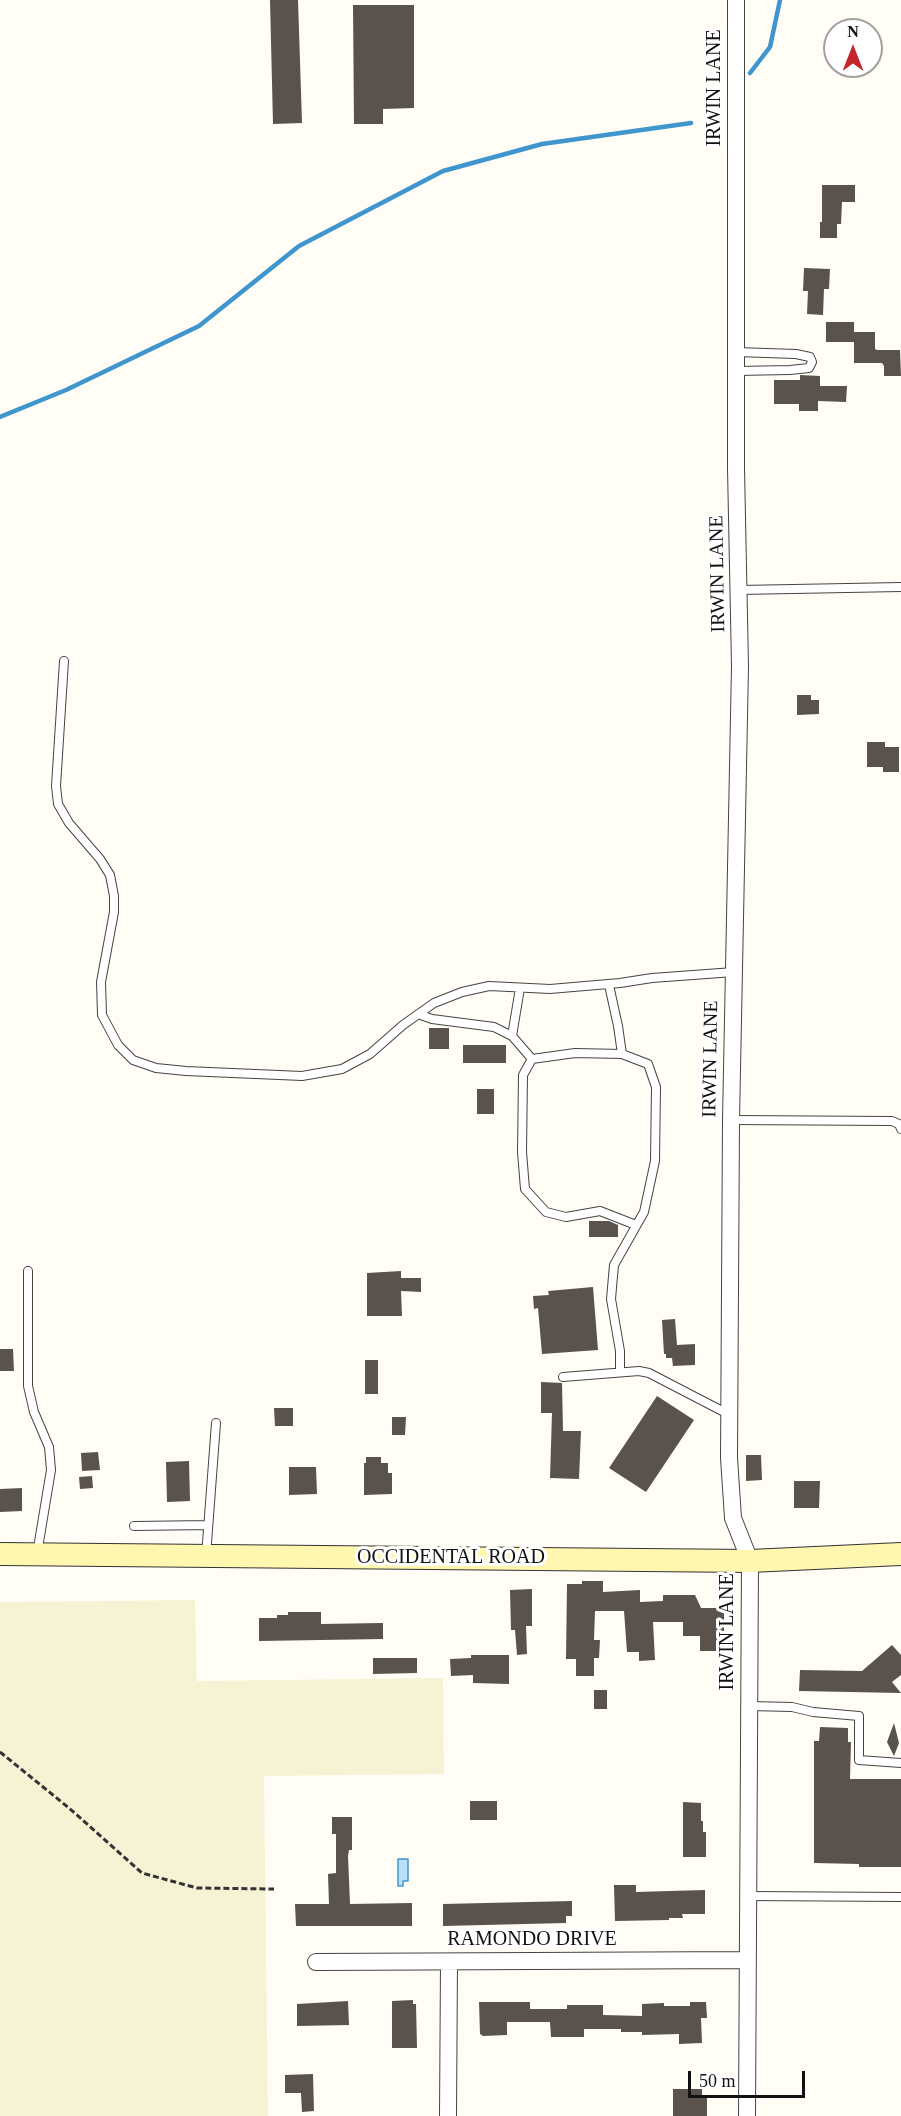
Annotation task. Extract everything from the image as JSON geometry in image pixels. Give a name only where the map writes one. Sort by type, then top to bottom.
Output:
[{"type":"street","name":"IRWIN LANE","points":[[736,0],[736,371],[740,666],[730,1120],[729,1458],[733,1518],[750,1561],[747,2116]]},
{"type":"street","name":"OCCIDENTAL ROAD","points":[[0,1554],[750,1561],[901,1554]]},
{"type":"street","name":"RAMONDO DRIVE","points":[[316,1962],[748,1960]]},
{"type":"street","points":[[448,2116],[449,1962]]},
{"type":"lane","points":[[736,352],[796,354],[810,357],[812,362],[809,368],[736,371]]},
{"type":"lane","points":[[739,590],[901,587]]},
{"type":"lane","points":[[64,661],[56,786],[58,804],[69,823],[100,859],[110,875],[114,912],[101,982],[102,1015],[118,1045],[133,1060],[156,1068],[302,1076],[342,1069],[370,1054],[403,1024],[418,1014],[462,992],[489,987],[550,989],[609,985],[652,978],[734,972]]},
{"type":"lane","points":[[609,985],[622,1054]]},
{"type":"lane","points":[[512,1036],[520,988]]},
{"type":"lane","points":[[418,1014],[432,1019],[488,1025],[512,1036],[532,1059]]},
{"type":"lane","points":[[532,1059],[575,1053],[622,1054],[648,1064],[656,1087],[655,1161],[644,1212],[614,1265],[611,1299],[621,1372]]},
{"type":"lane","points":[[532,1059],[523,1075],[522,1152],[525,1190],[546,1212],[566,1217],[600,1211],[636,1225]]},
{"type":"lane","points":[[730,1120],[892,1121],[899,1124],[901,1129]]},
{"type":"lane","points":[[28,1271],[28,1386],[34,1412],[49,1447],[51,1470],[37,1555]]},
{"type":"lane","points":[[562,1377],[639,1371],[649,1373],[730,1416]]},
{"type":"lane","points":[[206,1556],[216,1423]]},
{"type":"lane","points":[[134,1526],[208,1526]]},
{"type":"lane","points":[[748,1706],[792,1707],[823,1714],[859,1716],[859,1760],[901,1763]]},
{"type":"lane","points":[[748,1896],[901,1897]]},
{"type":"path","points":[[0,1752],[69,1808],[142,1873],[197,1888],[274,1889]]},
{"type":"shaded area","points":[[195,1600],[197,1681],[443,1678],[444,1774],[264,1776],[268,2116],[0,2116],[0,1602]]},
{"type":"water","points":[[398,1859],[408,1859],[408,1881],[403,1881],[403,1886],[398,1886]]},
{"type":"building","points":[[270,0],[298,0],[302,123],[273,124]]},
{"type":"building","points":[[353,5],[414,5],[414,108],[383,109],[383,124],[354,124]]},
{"type":"building","points":[[822,185],[855,185],[855,202],[842,202],[841,224],[837,224],[837,238],[820,238]]},
{"type":"building","points":[[804,268],[830,269],[829,289],[824,289],[823,315],[807,314],[808,291],[803,291]]},
{"type":"building","points":[[826,322],[854,322],[854,332],[875,332],[875,349],[900,350],[901,376],[884,376],[882,363],[854,363],[854,342],[826,342]]},
{"type":"building","points":[[800,375],[820,376],[820,386],[847,386],[846,402],[818,401],[818,411],[799,411],[799,404],[774,404],[774,380],[800,380]]},
{"type":"building","points":[[797,695],[811,695],[811,700],[819,700],[819,714],[797,715]]},
{"type":"building","points":[[867,742],[885,742],[885,747],[899,747],[899,772],[883,772],[883,767],[867,767]]},
{"type":"building","points":[[429,1028],[449,1028],[449,1049],[429,1049]]},
{"type":"building","points":[[463,1045],[506,1045],[506,1063],[463,1063]]},
{"type":"building","points":[[477,1089],[494,1089],[494,1114],[477,1114]]},
{"type":"building","points":[[589,1221],[609,1221],[618,1225],[618,1237],[589,1237]]},
{"type":"building","points":[[401,1271],[401,1278],[421,1278],[421,1292],[401,1291],[402,1316],[367,1316],[367,1273]]},
{"type":"building","points":[[593,1287],[598,1350],[542,1354],[538,1308],[534,1309],[533,1296],[549,1295],[548,1291]]},
{"type":"building","points":[[675,1319],[677,1345],[695,1344],[695,1365],[673,1366],[672,1358],[666,1358],[664,1354],[662,1320]]},
{"type":"building","points":[[0,1349],[13,1349],[14,1371],[0,1371]]},
{"type":"building","points":[[365,1360],[378,1360],[378,1394],[365,1394]]},
{"type":"building","points":[[541,1382],[562,1383],[563,1431],[581,1431],[579,1479],[550,1478],[552,1413],[541,1413]]},
{"type":"building","points":[[657,1396],[694,1420],[646,1492],[609,1468]]},
{"type":"building","points":[[274,1408],[293,1408],[293,1426],[275,1426]]},
{"type":"building","points":[[392,1417],[406,1417],[405,1435],[392,1435]]},
{"type":"building","points":[[98,1452],[100,1470],[82,1471],[81,1453]]},
{"type":"building","points":[[746,1455],[761,1455],[762,1480],[746,1481]]},
{"type":"building","points":[[366,1457],[381,1457],[381,1463],[388,1463],[388,1473],[392,1473],[392,1494],[364,1495]]},
{"type":"building","points":[[189,1461],[190,1501],[167,1502],[166,1462]]},
{"type":"building","points":[[289,1467],[316,1467],[317,1494],[289,1495]]},
{"type":"building","points":[[92,1476],[93,1488],[80,1489],[79,1477]]},
{"type":"building","points":[[794,1481],[820,1481],[819,1508],[794,1508]]},
{"type":"building","points":[[22,1488],[22,1511],[0,1512],[0,1489]]},
{"type":"building","points":[[582,1581],[603,1581],[603,1592],[640,1590],[640,1602],[663,1601],[663,1595],[695,1595],[701,1608],[724,1608],[724,1639],[720,1639],[720,1651],[700,1651],[700,1636],[683,1636],[683,1622],[653,1622],[655,1660],[639,1661],[639,1652],[627,1652],[624,1611],[595,1611],[594,1640],[600,1640],[599,1658],[594,1658],[594,1676],[576,1676],[576,1659],[566,1659],[567,1584],[582,1584]]},
{"type":"building","points":[[532,1589],[532,1626],[526,1626],[527,1654],[517,1655],[515,1630],[511,1630],[510,1590]]},
{"type":"building","points":[[288,1612],[321,1612],[321,1624],[383,1623],[383,1639],[259,1641],[259,1618],[277,1618],[277,1615],[288,1615]]},
{"type":"building","points":[[892,1645],[901,1655],[901,1675],[892,1682],[901,1693],[799,1691],[800,1670],[862,1671]]},
{"type":"building","points":[[471,1655],[509,1655],[509,1684],[473,1683],[473,1675],[451,1676],[450,1659],[471,1658]]},
{"type":"building","points":[[373,1658],[417,1658],[417,1673],[373,1674]]},
{"type":"building","points":[[594,1690],[607,1690],[607,1709],[594,1709]]},
{"type":"building","points":[[894,1723],[899,1743],[894,1756],[887,1742]]},
{"type":"building","points":[[820,1727],[848,1728],[848,1742],[851,1742],[850,1779],[901,1779],[901,1867],[859,1867],[859,1864],[814,1863],[814,1741],[819,1741]]},
{"type":"building","points":[[470,1801],[497,1801],[497,1820],[470,1820]]},
{"type":"building","points":[[683,1802],[701,1803],[701,1821],[703,1821],[703,1832],[706,1832],[706,1857],[683,1857]]},
{"type":"building","points":[[332,1817],[352,1817],[352,1850],[349,1850],[348,1856],[350,1904],[412,1903],[412,1926],[296,1926],[295,1904],[329,1904],[328,1874],[336,1873],[336,1834],[332,1834]]},
{"type":"building","points":[[614,1885],[636,1885],[636,1892],[705,1890],[705,1914],[682,1914],[683,1918],[669,1918],[669,1920],[615,1921]]},
{"type":"building","points":[[572,1901],[572,1916],[566,1916],[566,1923],[443,1926],[443,1904]]},
{"type":"building","points":[[413,2000],[413,2004],[416,2004],[417,2048],[392,2048],[392,2001]]},
{"type":"building","points":[[348,2001],[349,2025],[297,2026],[297,2004]]},
{"type":"building","points":[[479,2002],[530,2002],[530,2009],[567,2009],[567,2005],[603,2005],[603,2015],[642,2016],[642,2004],[664,2003],[664,2006],[690,2006],[690,2002],[706,2002],[707,2018],[701,2018],[702,2043],[679,2044],[679,2034],[642,2035],[642,2032],[621,2032],[621,2029],[584,2029],[584,2037],[551,2037],[550,2022],[507,2022],[507,2035],[483,2036],[480,2034]]},
{"type":"building","points":[[313,2074],[314,2111],[302,2112],[301,2093],[285,2093],[285,2075]]},
{"type":"building","points":[[673,2089],[702,2089],[702,2095],[707,2095],[707,2116],[673,2116]]},
{"type":"waterway","points":[[750,73],[770,47],[780,0]]},
{"type":"waterway","points":[[0,417],[66,390],[199,326],[299,246],[443,171],[542,144],[691,123]]}]
